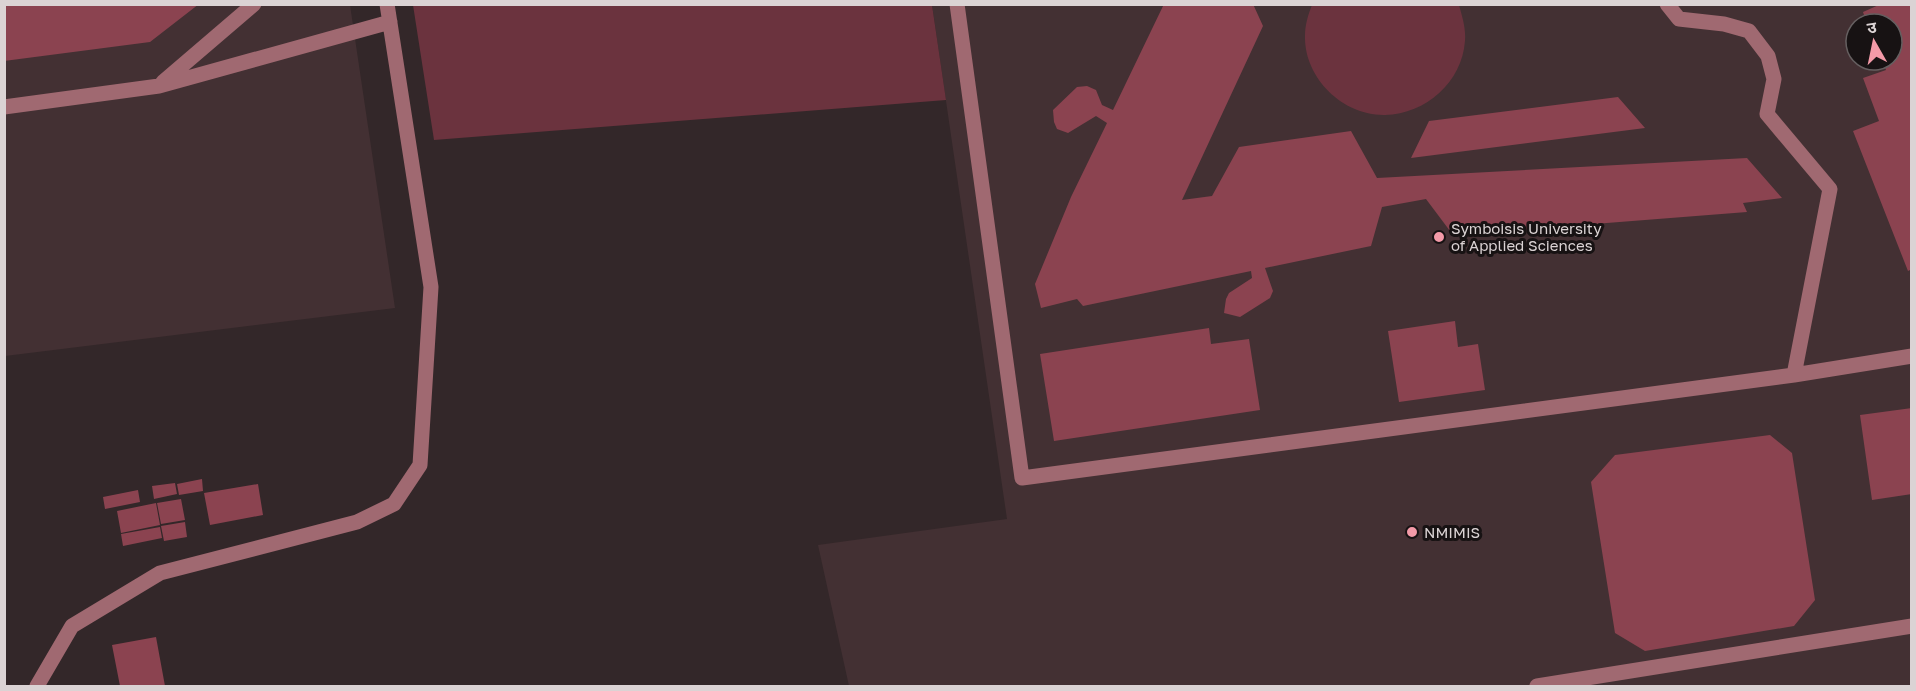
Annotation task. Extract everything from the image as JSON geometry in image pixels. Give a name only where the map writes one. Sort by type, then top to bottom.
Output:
[{"type":"street","points":[[159,86],[254,4]]},
{"type":"street","points":[[37,687],[72,626],[160,573],[357,522],[394,504],[420,465],[431,287],[387,4]]},
{"type":"street","points":[[957,4],[1022,478],[1794,375],[1911,356]]},
{"type":"street","points":[[1667,4],[1680,19],[1724,24],[1749,31],[1768,56],[1774,79],[1767,114],[1830,189],[1794,375]]},
{"type":"street","points":[[4,107],[159,86],[390,22]]},
{"type":"street","points":[[1537,687],[1911,626]]},
{"type":"shaded area","points":[[4,5],[350,5],[395,308],[5,356]]},
{"type":"shaded area","points":[[413,5],[932,5],[946,100],[434,140]]},
{"type":"shaded area","name":"Symboisis University of Applied Sciences","points":[[932,5],[1911,5],[1911,686],[849,686],[818,545],[1007,519]]},
{"type":"shaded area","points":[[1312,5],[1459,5],[1464,22],[1465,41],[1457,70],[1439,93],[1414,109],[1385,115],[1369,114],[1355,109],[1341,102],[1329,92],[1311,66],[1306,51],[1305,36]]},
{"type":"building","points":[[4,4],[199,4],[150,42],[4,61]]},
{"type":"building","points":[[1164,4],[1253,4],[1263,26],[1182,200],[1212,196],[1239,147],[1351,131],[1377,178],[1747,158],[1782,198],[1743,203],[1747,212],[1453,235],[1426,199],[1382,207],[1371,246],[1265,268],[1273,291],[1270,298],[1240,317],[1224,313],[1226,299],[1229,293],[1252,278],[1251,271],[1083,306],[1077,299],[1041,308],[1035,284],[1071,197],[1107,123],[1096,116],[1068,133],[1057,129],[1053,110],[1077,87],[1087,86],[1096,90],[1102,105],[1113,110]]},
{"type":"building","points":[[1881,4],[1912,4],[1912,269],[1908,271],[1853,131],[1879,121],[1863,78],[1880,72],[1904,72],[1904,12],[1863,12]]},
{"type":"building","points":[[1618,97],[1645,128],[1411,158],[1429,121]]},
{"type":"building","points":[[1455,321],[1458,347],[1478,344],[1485,390],[1399,402],[1388,331]]},
{"type":"building","points":[[1209,328],[1211,344],[1249,339],[1260,410],[1054,441],[1040,354]]},
{"type":"building","points":[[1912,408],[1912,494],[1872,500],[1860,415]]},
{"type":"building","points":[[1770,435],[1792,453],[1815,600],[1794,626],[1645,651],[1615,633],[1591,482],[1615,455]]},
{"type":"building","points":[[202,479],[203,491],[179,495],[177,484]]},
{"type":"building","points":[[175,483],[177,494],[154,499],[152,486]]},
{"type":"building","points":[[258,484],[263,515],[210,525],[204,493]]},
{"type":"building","points":[[138,490],[140,502],[105,509],[103,497]]},
{"type":"building","points":[[181,499],[185,520],[161,524],[157,503]]},
{"type":"building","points":[[156,503],[160,525],[121,533],[117,511]]},
{"type":"building","points":[[185,522],[187,537],[164,541],[161,526]]},
{"type":"building","points":[[160,527],[162,538],[123,546],[121,534]]},
{"type":"building","points":[[156,637],[165,686],[120,686],[112,645]]},
{"type":"place","name":"Symboisis University of Applied Sciences","points":[[1439,237]]},
{"type":"place","name":"NMIMIS","points":[[1412,532]]}]
